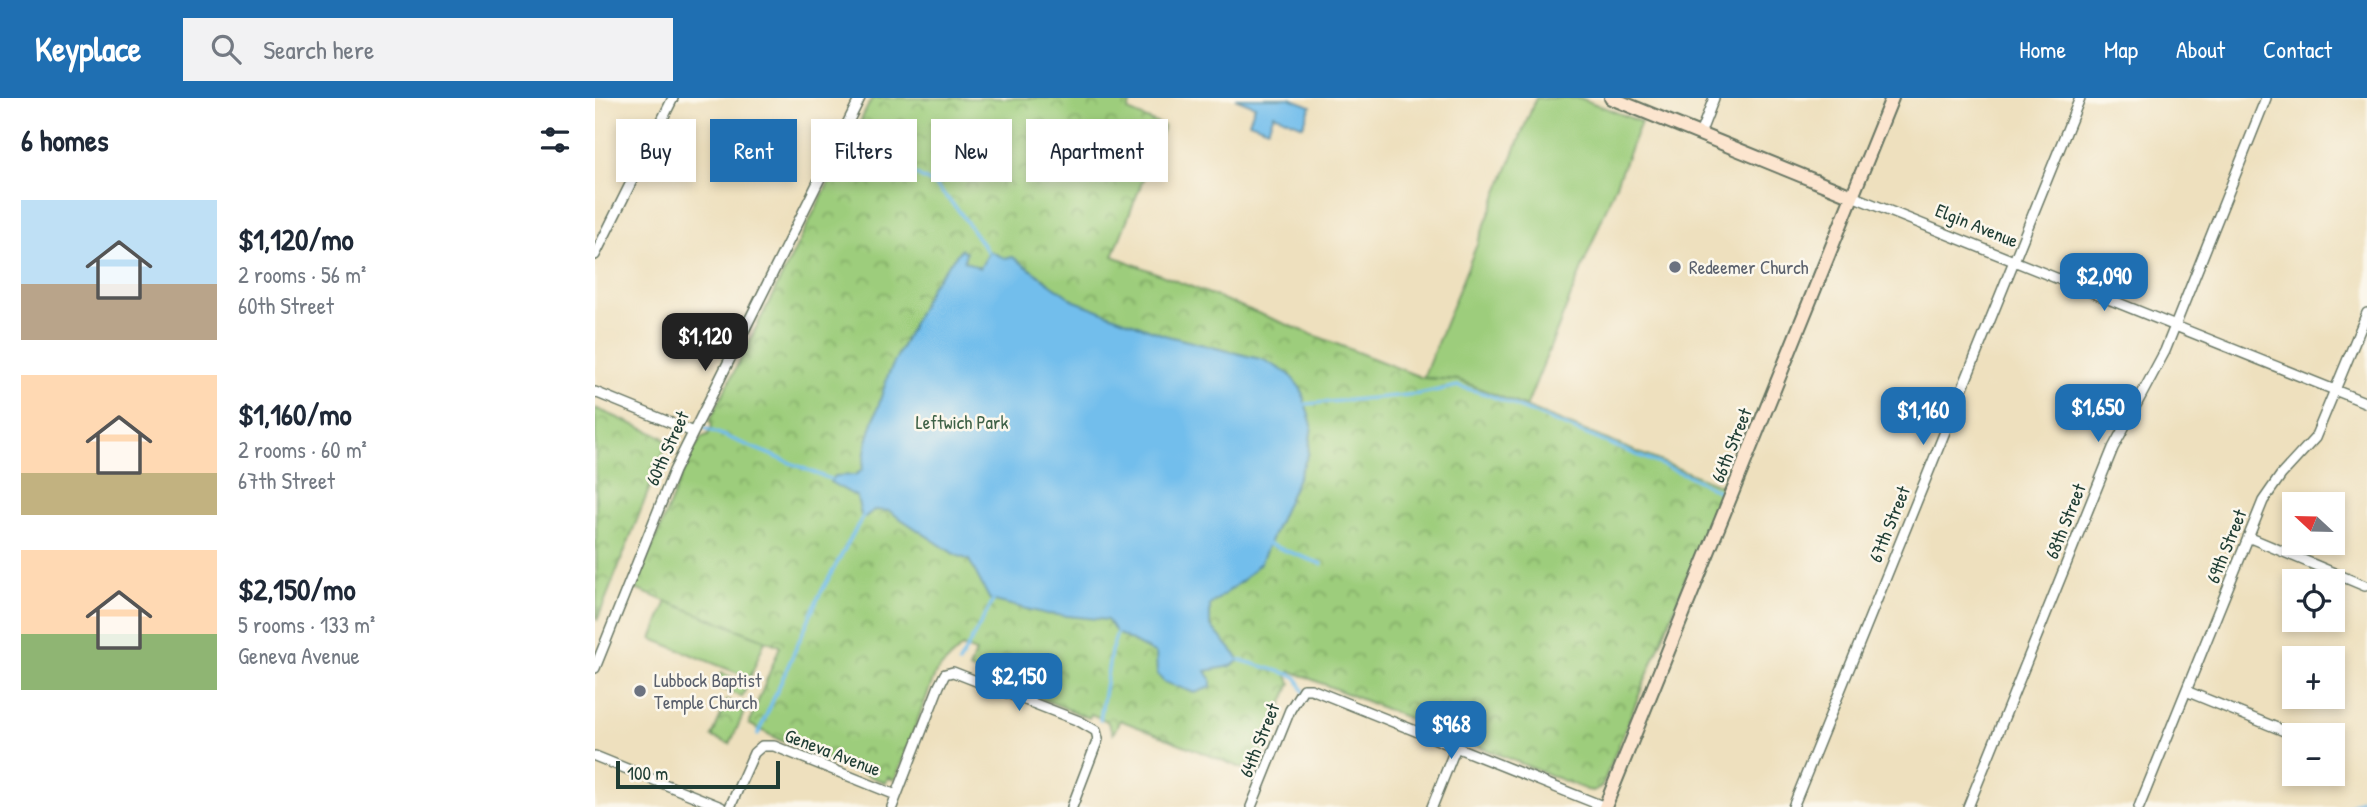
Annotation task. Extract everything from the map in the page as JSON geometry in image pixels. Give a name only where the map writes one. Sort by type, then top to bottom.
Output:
[{"type":"street","points":[[595,255],[673,98]]},
{"type":"street","name":"60th Street","points":[[595,668],[693,432],[860,98]]},
{"type":"street","name":"Elgin Avenue","points":[[1611,98],[2367,403]]},
{"type":"street","points":[[1700,134],[1714,98]]},
{"type":"street","name":"66th Street","points":[[1605,807],[1892,98]]},
{"type":"street","name":"67th Street","points":[[1793,807],[2080,98]]},
{"type":"street","name":"68th Street","points":[[1968,807],[2113,448],[2156,369],[2175,326],[2266,98]]},
{"type":"street","name":"69th Street","points":[[2139,807],[2267,492],[2315,438],[2367,313]]},
{"type":"street","points":[[595,392],[693,432]]},
{"type":"street","points":[[2248,537],[2365,586]]},
{"type":"street","points":[[891,807],[939,686],[949,673],[965,675],[1079,721],[1097,735],[1091,761],[1072,807]]},
{"type":"street","name":"64th Street","points":[[1251,807],[1290,710],[1303,689],[1456,747]]},
{"type":"street","points":[[2186,691],[2282,730]]},
{"type":"street","name":"Geneva Avenue","points":[[730,807],[758,750],[774,746],[896,795]]},
{"type":"street","points":[[1432,807],[1456,747],[1605,807]]},
{"type":"street","points":[[595,756],[721,807]]},
{"type":"green space","name":"Leftwich Park","points":[[872,98],[1132,98],[1128,111],[1147,119],[1026,119],[1026,182],[1142,182],[1113,256],[1423,378],[1458,380],[1724,487],[1602,786],[1593,791],[1587,790],[1291,671],[1287,676],[1291,683],[1254,773],[1120,720],[1113,734],[1107,721],[1091,714],[1089,718],[969,669],[976,652],[962,647],[936,672],[896,777],[894,780],[888,777],[886,783],[780,740],[749,724],[780,646],[635,589],[690,455],[702,437],[708,435],[712,426],[710,420],[829,182],[917,182],[917,119],[862,119]]},
{"type":"green space","points":[[1536,98],[1580,98],[1641,122],[1526,407],[1458,380],[1423,378]]},
{"type":"green space","points":[[595,408],[663,437],[667,444],[597,621]]},
{"type":"green space","points":[[680,568],[778,607],[750,678],[652,639]]},
{"type":"green space","points":[[721,673],[748,683],[742,697],[716,686]]},
{"type":"green space","points":[[727,700],[746,708],[730,744],[712,737]]},
{"type":"water","points":[[1235,98],[1290,98],[1311,106],[1303,126],[1274,114],[1268,129],[1249,122],[1255,106]]},
{"type":"water","points":[[961,249],[966,252],[964,261],[980,268],[990,251],[1004,258],[1013,257],[1075,301],[1164,335],[1264,360],[1289,374],[1301,389],[1312,425],[1308,455],[1261,562],[1243,580],[1210,605],[1210,625],[1240,660],[1231,666],[1206,671],[1211,679],[1211,687],[1195,693],[1164,682],[1157,674],[1156,654],[1117,633],[1107,620],[1047,614],[990,600],[969,560],[954,554],[889,511],[874,510],[865,517],[861,515],[857,497],[830,482],[834,476],[855,475],[862,470],[867,441],[888,375],[931,286]]},
{"type":"waterway","points":[[917,175],[935,185],[959,211],[988,252]]},
{"type":"waterway","points":[[1306,404],[1419,394],[1458,386],[1486,394],[1689,476],[1722,493]]},
{"type":"waterway","points":[[705,428],[830,479]]},
{"type":"waterway","points":[[758,734],[819,596],[863,516]]},
{"type":"waterway","points":[[1268,544],[1322,564]]},
{"type":"waterway","points":[[959,663],[993,601]]},
{"type":"waterway","points":[[1100,720],[1111,651],[1117,633]]},
{"type":"waterway","points":[[1240,660],[1292,675],[1297,678],[1307,699]]},
{"type":"waterway","points":[[2347,807],[2367,797]]},
{"type":"place","name":"Redeemer Church","points":[[1675,267]]},
{"type":"place","name":"Lubbock Baptist Temple Church","points":[[640,691]]}]
